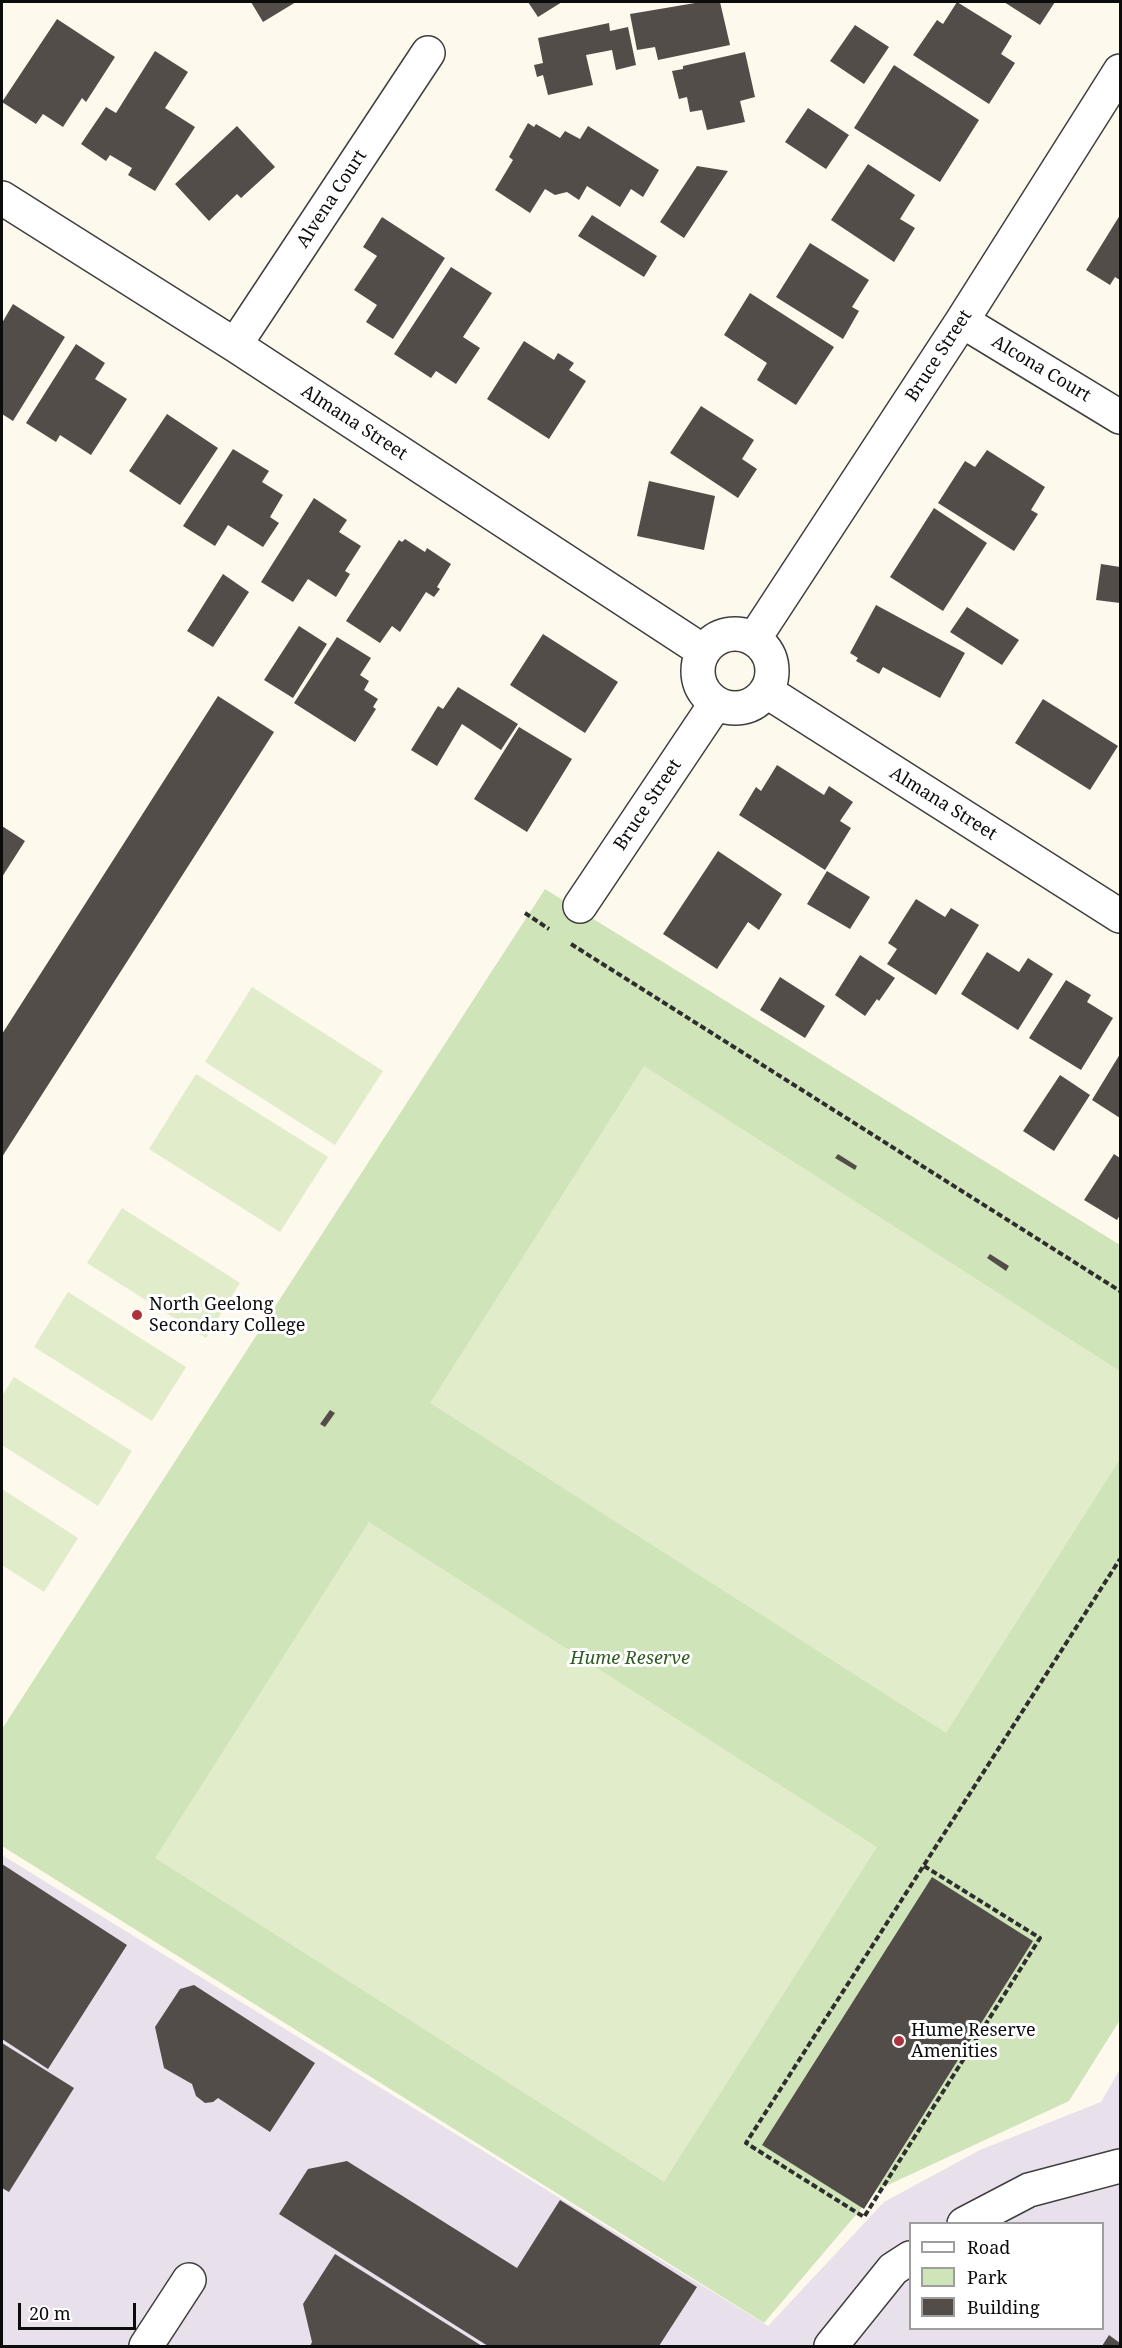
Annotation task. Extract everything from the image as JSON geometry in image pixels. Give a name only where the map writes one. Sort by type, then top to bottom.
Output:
[{"type":"street","name":"Alvena Court","points":[[235,345],[428,53]]},
{"type":"street","name":"Bruce Street","points":[[754,639],[962,321],[1120,71]]},
{"type":"street","name":"Almana Street","points":[[2,198],[235,345],[703,651]]},
{"type":"street","name":"Alcona Court","points":[[962,321],[1120,417]]},
{"type":"street","points":[[732,633],[754,639],[764,646],[772,668],[771,681],[766,692],[748,706],[737,708],[716,703],[707,695],[698,674],[703,651],[721,636],[732,633]]},
{"type":"street","name":"Almana Street","points":[[766,692],[1120,916]]},
{"type":"street","name":"Bruce Street","points":[[580,906],[716,703]]},
{"type":"street","points":[[966,2222],[1029,2190],[1120,2166]]},
{"type":"street","points":[[831,2346],[893,2269],[909,2259]]},
{"type":"street","points":[[146,2346],[189,2280]]},
{"type":"path","points":[[525,913],[552,932]]},
{"type":"path","points":[[561,938],[1120,1291]]},
{"type":"path","points":[[924,1866],[1040,1938],[864,2217],[746,2144],[1120,1559]]},
{"type":"shaded area","points":[[2,1855],[768,2326],[884,2202],[980,2150],[1101,2102],[1120,2069],[1120,2346],[2,2346]]},
{"type":"green space","name":"Hume Reserve","points":[[545,889],[1120,1245],[1120,2020],[1069,2101],[877,2190],[764,2323],[2,1846],[2,1729]]},
{"type":"green space","points":[[252,987],[383,1071],[335,1145],[205,1062]]},
{"type":"green space","points":[[644,1066],[1120,1371],[1120,1459],[946,1733],[430,1403]]},
{"type":"green space","points":[[196,1074],[328,1157],[280,1232],[149,1149]]},
{"type":"green space","points":[[122,1208],[240,1283],[206,1338],[87,1263]]},
{"type":"green space","points":[[68,1292],[186,1367],[152,1421],[34,1347]]},
{"type":"green space","points":[[14,1377],[132,1451],[98,1506],[2,1445],[2,1396]]},
{"type":"green space","points":[[2,1489],[78,1538],[44,1592],[2,1565]]},
{"type":"green space","points":[[369,1522],[877,1847],[664,2182],[155,1858]]},
{"type":"building","points":[[251,2],[296,2],[263,22]]},
{"type":"building","points":[[528,2],[562,2],[538,17]]},
{"type":"building","points":[[701,2],[720,2],[730,45],[658,60],[655,47],[637,50],[630,14]]},
{"type":"building","points":[[957,2],[1012,36],[1001,54],[1015,63],[989,104],[913,55],[937,20],[943,24]]},
{"type":"building","points":[[1004,2],[1055,2],[1040,25]]},
{"type":"building","points":[[57,19],[115,57],[86,102],[82,98],[63,127],[43,114],[36,124],[2,102]]},
{"type":"building","points":[[609,23],[610,31],[628,27],[636,65],[616,70],[612,50],[586,55],[593,85],[548,95],[543,75],[537,77],[534,65],[543,63],[538,38]]},
{"type":"building","points":[[855,25],[889,47],[864,84],[830,61]]},
{"type":"building","points":[[155,51],[188,72],[165,108],[195,127],[155,191],[128,175],[132,168],[110,155],[106,161],[81,144],[106,107],[116,113]]},
{"type":"building","points":[[745,52],[755,97],[740,101],[745,122],[707,130],[702,110],[690,112],[687,97],[679,99],[672,71],[683,69],[683,66]]},
{"type":"building","points":[[894,65],[979,120],[940,182],[854,128]]},
{"type":"building","points":[[808,108],[849,135],[826,169],[785,142]]},
{"type":"building","points":[[528,123],[534,127],[536,124],[560,138],[565,131],[580,139],[588,126],[659,170],[643,197],[631,189],[620,207],[587,186],[579,200],[567,192],[555,195],[545,189],[530,213],[495,190],[513,160],[509,157]]},
{"type":"building","points":[[237,126],[275,167],[241,198],[237,194],[209,221],[175,184]]},
{"type":"building","points":[[868,164],[915,195],[900,219],[915,228],[894,262],[831,220]]},
{"type":"building","points":[[697,166],[728,171],[684,238],[660,222]]},
{"type":"building","points":[[592,215],[657,256],[644,277],[578,236]]},
{"type":"building","points":[[1120,215],[1120,280],[1115,277],[1110,285],[1086,270]]},
{"type":"building","points":[[382,217],[445,258],[393,339],[366,322],[377,305],[354,290],[377,256],[363,247]]},
{"type":"building","points":[[810,243],[869,280],[852,307],[859,311],[843,339],[776,297]]},
{"type":"building","points":[[451,267],[492,293],[463,337],[480,348],[456,384],[436,371],[431,378],[394,354]]},
{"type":"building","points":[[750,293],[834,347],[796,405],[757,380],[767,363],[724,335]]},
{"type":"building","points":[[13,304],[65,337],[13,421],[2,414],[2,323]]},
{"type":"building","points":[[524,341],[554,360],[558,353],[574,363],[569,370],[586,381],[549,439],[487,399]]},
{"type":"building","points":[[76,344],[105,363],[95,379],[127,399],[91,455],[60,435],[56,442],[26,423]]},
{"type":"building","points":[[701,406],[754,440],[742,459],[757,469],[738,498],[670,453]]},
{"type":"building","points":[[167,414],[218,448],[180,505],[129,471]]},
{"type":"building","points":[[233,449],[269,471],[262,482],[283,495],[270,517],[279,523],[263,547],[228,525],[215,546],[183,526]]},
{"type":"building","points":[[987,450],[1045,487],[1031,510],[1038,514],[1014,551],[938,503],[965,461],[975,467]]},
{"type":"building","points":[[649,481],[715,496],[704,550],[637,536]]},
{"type":"building","points":[[314,498],[347,520],[339,532],[361,546],[345,571],[350,574],[336,597],[308,579],[293,602],[261,582]]},
{"type":"building","points":[[934,508],[987,543],[943,611],[890,577]]},
{"type":"building","points":[[405,539],[425,552],[427,548],[451,564],[437,587],[440,589],[434,597],[426,592],[400,632],[392,626],[380,643],[346,621],[399,540],[402,542]]},
{"type":"building","points":[[1101,564],[1120,567],[1120,603],[1096,600]]},
{"type":"building","points":[[223,574],[249,592],[213,647],[187,631]]},
{"type":"building","points":[[876,605],[965,653],[940,698],[883,667],[879,674],[856,661],[858,658],[850,653]]},
{"type":"building","points":[[967,607],[1019,640],[1002,665],[950,632]]},
{"type":"building","points":[[299,626],[327,644],[293,698],[264,680]]},
{"type":"building","points":[[543,634],[618,682],[585,733],[510,685]]},
{"type":"building","points":[[337,637],[371,658],[360,675],[369,681],[364,690],[378,699],[373,707],[376,709],[355,742],[294,703]]},
{"type":"building","points":[[458,687],[518,724],[501,750],[462,724],[437,766],[411,750],[438,706],[443,709]]},
{"type":"building","points":[[218,696],[274,732],[2,1157],[2,1034]]},
{"type":"building","points":[[1043,699],[1118,746],[1090,790],[1015,743]]},
{"type":"building","points":[[519,727],[572,759],[527,832],[474,799]]},
{"type":"building","points":[[777,765],[824,795],[829,786],[853,802],[840,821],[851,828],[825,870],[739,815],[756,787],[761,791]]},
{"type":"building","points":[[2,826],[25,841],[2,877]]},
{"type":"building","points":[[718,851],[782,894],[759,930],[748,922],[717,969],[663,934]]},
{"type":"building","points":[[827,871],[870,897],[850,929],[807,904]]},
{"type":"building","points":[[916,899],[945,917],[951,908],[979,925],[936,995],[887,964],[897,949],[888,943]]},
{"type":"building","points":[[987,952],[1019,972],[1028,958],[1053,974],[1018,1030],[961,994]]},
{"type":"building","points":[[860,955],[895,978],[865,1016],[835,995]]},
{"type":"building","points":[[780,977],[825,1006],[805,1038],[760,1010]]},
{"type":"building","points":[[1066,980],[1091,995],[1087,1002],[1113,1018],[1081,1070],[1029,1038]]},
{"type":"building","points":[[1120,1054],[1120,1118],[1092,1100]]},
{"type":"building","points":[[1060,1075],[1090,1095],[1054,1151],[1023,1131]]},
{"type":"building","points":[[838,1154],[857,1166],[855,1170],[835,1158]]},
{"type":"building","points":[[1114,1154],[1120,1158],[1120,1215],[1117,1220],[1084,1200]]},
{"type":"building","points":[[990,1254],[1009,1266],[1006,1271],[987,1258]]},
{"type":"building","points":[[330,1410],[335,1413],[325,1427],[320,1424]]},
{"type":"building","points":[[2,1864],[127,1945],[48,2069],[2,2039]]},
{"type":"building","name":"Hume Reserve Amenities","points":[[932,1877],[1033,1941],[864,2209],[762,2145]]},
{"type":"building","points":[[194,1985],[315,2063],[270,2132],[218,2098],[213,2102],[205,2103],[196,2096],[192,2084],[164,2068],[155,2027],[180,1989]]},
{"type":"building","points":[[2,2043],[74,2088],[9,2192],[2,2188]]},
{"type":"building","points":[[347,2161],[517,2268],[560,2200],[697,2287],[659,2346],[488,2346],[279,2214],[308,2169]]},
{"type":"building","points":[[335,2254],[482,2346],[310,2346],[312,2342],[303,2304]]},
{"type":"building","points":[[1109,2335],[1120,2343],[1120,2346],[1102,2346]]},
{"type":"place","name":"North Geelong Secondary College","points":[[137,1315]]},
{"type":"place","name":"Hume Reserve Amenities","points":[[899,2041]]}]
